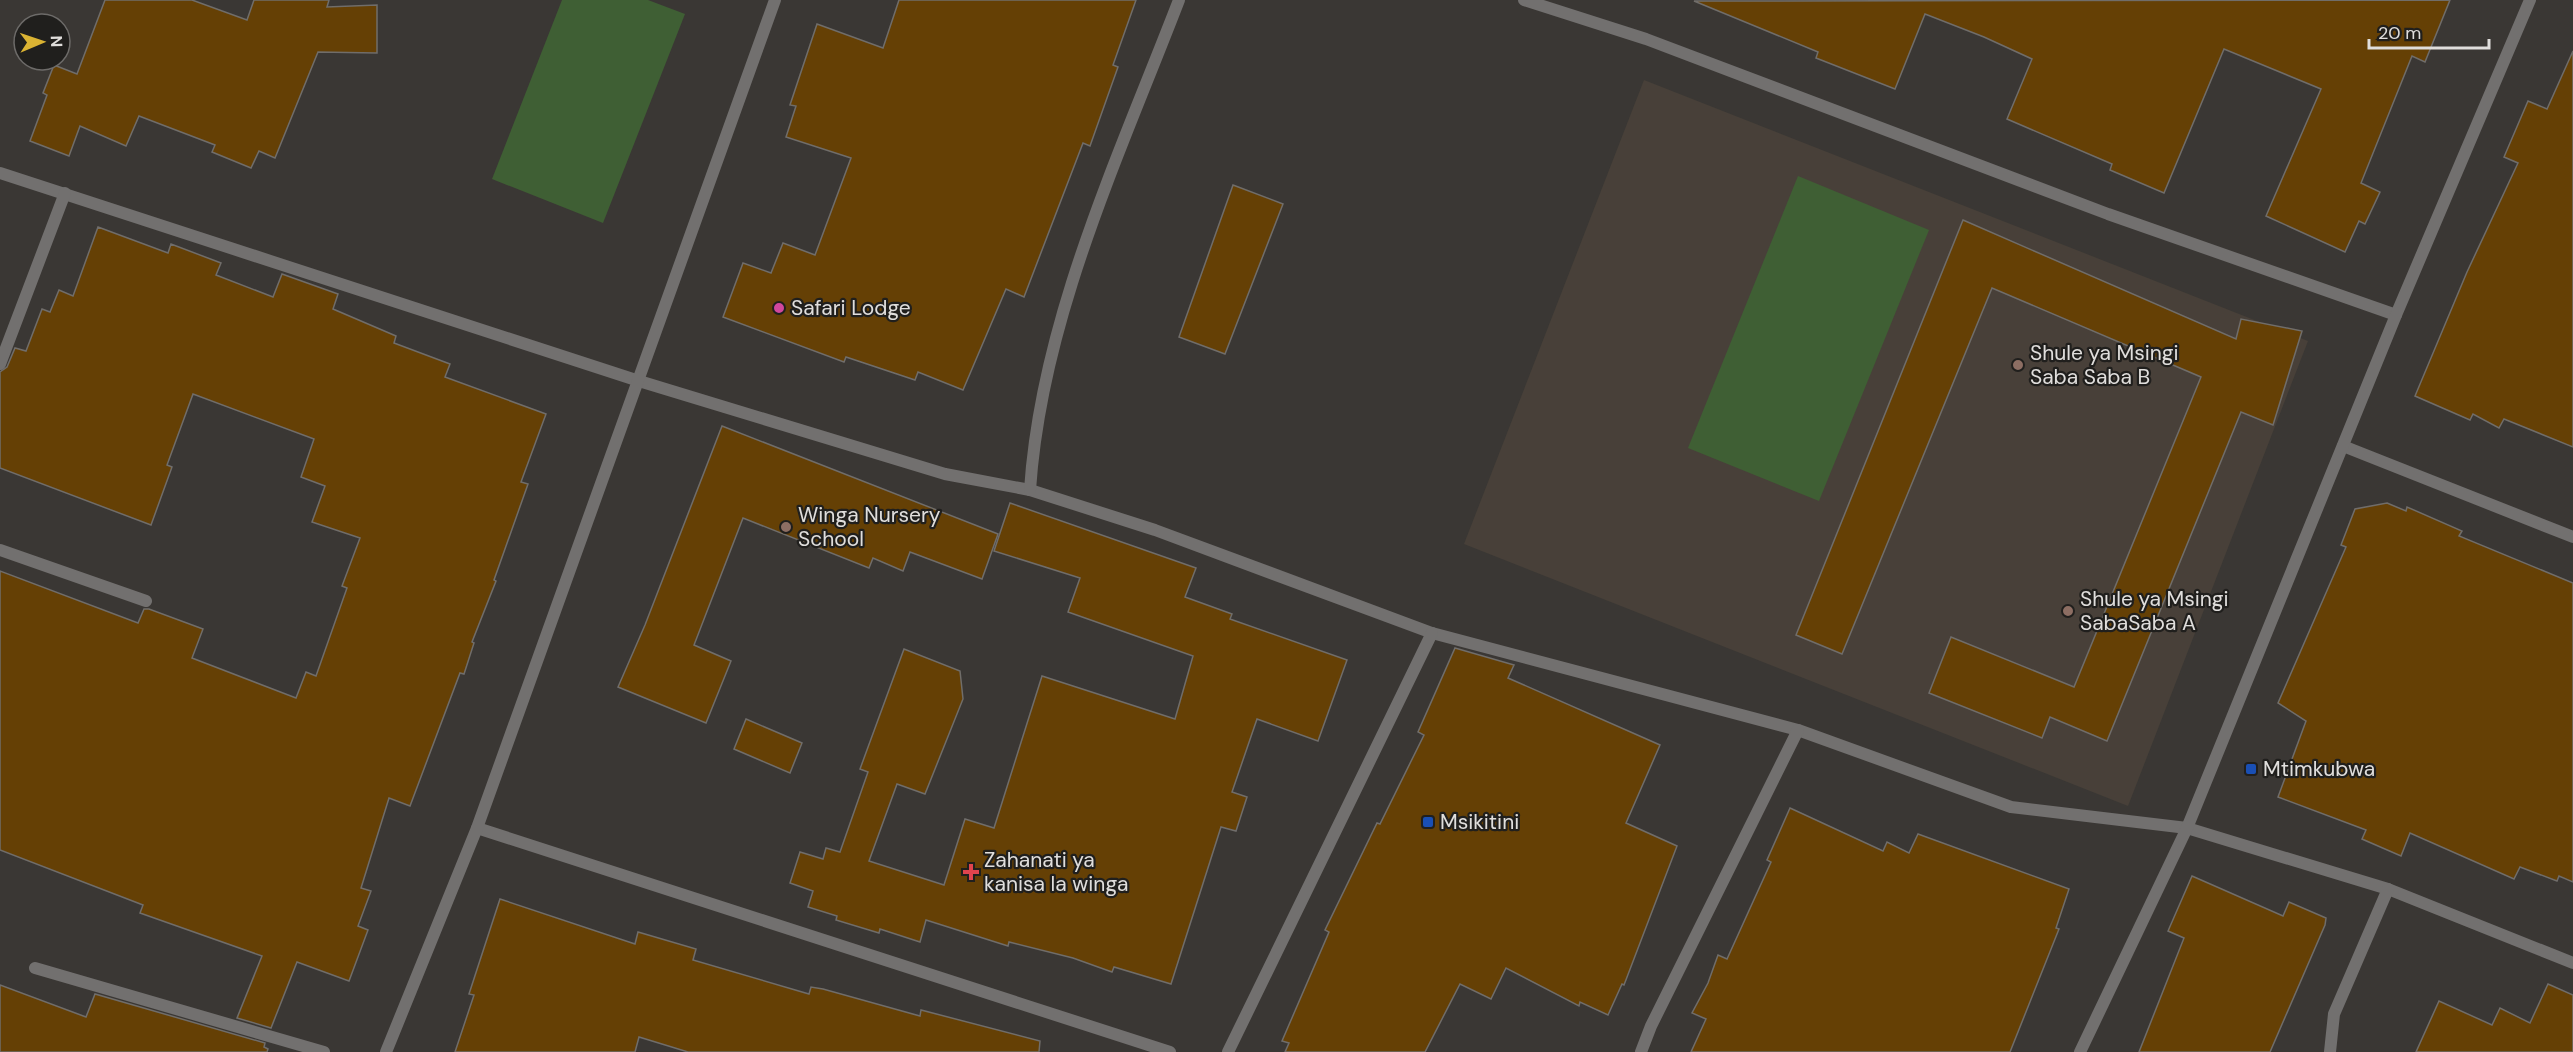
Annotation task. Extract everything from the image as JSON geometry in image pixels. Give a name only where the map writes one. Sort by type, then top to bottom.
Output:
[{"type":"street","points":[[386,1052],[477,828],[775,0]]},
{"type":"street","points":[[1030,490],[1032,456],[1043,389],[1062,316],[1096,214],[1179,0]]},
{"type":"street","points":[[1524,0],[1646,39],[2108,214],[2396,315]]},
{"type":"street","points":[[2080,1052],[2187,828],[2396,315],[2530,0]]},
{"type":"street","points":[[0,173],[639,381],[945,474],[1030,490],[1155,530],[1432,633],[1798,730],[2011,807],[2187,828],[2388,889],[2573,963]]},
{"type":"street","points":[[0,363],[65,193]]},
{"type":"street","points":[[2343,446],[2573,537]]},
{"type":"street","points":[[0,550],[146,601]]},
{"type":"street","points":[[1228,1052],[1432,633]]},
{"type":"street","points":[[1641,1052],[1798,730]]},
{"type":"street","points":[[477,828],[1170,1052]]},
{"type":"street","points":[[2330,1052],[2334,1014],[2388,889]]},
{"type":"street","points":[[35,968],[324,1052]]},
{"type":"shaded area","points":[[1644,80],[2308,341],[2128,806],[1464,544]]},
{"type":"green space","points":[[562,0],[648,0],[685,14],[603,223],[492,179]]},
{"type":"green space","points":[[1798,176],[1929,230],[1819,501],[1688,448]]},
{"type":"building","points":[[105,0],[192,0],[247,20],[254,0],[329,0],[327,7],[377,5],[377,53],[318,52],[275,158],[259,151],[251,168],[212,152],[215,145],[139,116],[126,146],[80,126],[69,156],[30,141],[47,95],[43,93],[51,72],[77,74]]},
{"type":"building","points":[[899,0],[1136,0],[1113,65],[1118,67],[1090,146],[1083,143],[1024,297],[1006,289],[963,390],[918,372],[915,380],[846,357],[844,362],[723,317],[743,263],[771,273],[783,243],[815,255],[851,158],[786,137],[796,106],[790,105],[817,24],[883,48]]},
{"type":"building","points":[[2450,0],[2425,62],[2412,56],[2361,183],[2380,192],[2365,224],[2359,221],[2345,252],[2266,216],[2321,89],[2224,49],[2164,193],[2110,170],[2112,164],[2007,119],[2032,59],[1984,37],[1925,14],[1895,89],[1816,58],[1818,52],[1694,1]]},
{"type":"building","points":[[2573,51],[2573,447],[2504,419],[2499,428],[2473,414],[2470,420],[2415,396],[2467,272],[2518,163],[2504,157],[2528,101],[2547,109]]},
{"type":"building","points":[[1233,185],[1283,204],[1225,354],[1179,337]]},
{"type":"building","points":[[1963,220],[2236,339],[2241,319],[2302,331],[2273,425],[2241,412],[2107,741],[2050,717],[2042,738],[1929,693],[1951,637],[2074,687],[2201,377],[1992,288],[1842,654],[1796,635]]},
{"type":"building","points":[[98,227],[168,253],[171,244],[221,263],[216,275],[273,297],[282,274],[338,294],[333,309],[396,336],[394,343],[450,364],[445,377],[546,414],[521,482],[528,484],[494,580],[496,581],[472,642],[474,643],[464,674],[460,673],[410,806],[389,798],[361,888],[371,891],[358,926],[368,930],[349,981],[297,962],[271,1028],[237,1018],[262,956],[140,913],[143,905],[0,850],[0,571],[138,623],[144,609],[149,609],[203,629],[192,658],[296,698],[306,672],[316,676],[347,588],[342,586],[360,538],[312,522],[325,486],[301,477],[314,439],[193,394],[167,465],[172,467],[151,525],[0,468],[0,372],[7,367],[15,348],[26,351],[42,309],[50,312],[59,290],[73,296]]},
{"type":"building","points":[[722,426],[998,534],[982,579],[910,552],[903,571],[873,558],[869,568],[743,518],[694,645],[731,661],[706,723],[618,687],[645,625]]},
{"type":"building","points":[[1010,503],[1196,568],[1185,597],[1232,614],[1230,619],[1347,660],[1318,741],[1257,719],[1232,792],[1247,797],[1236,831],[1221,827],[1171,984],[1114,967],[1112,972],[1073,958],[1009,942],[1008,946],[926,920],[920,942],[880,929],[879,933],[836,920],[837,916],[808,907],[813,891],[790,883],[800,852],[823,859],[826,848],[840,852],[868,772],[860,769],[904,649],[960,671],[963,699],[925,794],[897,784],[869,861],[944,885],[965,819],[994,828],[1042,676],[1175,719],[1193,656],[1068,612],[1080,578],[994,551]]},
{"type":"building","points":[[2387,503],[2406,511],[2407,507],[2462,531],[2459,536],[2573,583],[2573,882],[2559,876],[2557,881],[2520,867],[2514,879],[2410,833],[2401,856],[2362,839],[2366,830],[2278,797],[2306,721],[2278,703],[2346,547],[2341,545],[2355,509]]},
{"type":"building","points":[[1455,648],[1514,665],[1508,678],[1660,745],[1626,823],[1677,846],[1624,985],[1622,984],[1608,1015],[1580,1002],[1579,1006],[1506,968],[1491,999],[1460,984],[1425,1052],[1285,1052],[1289,1043],[1282,1041],[1329,932],[1325,930],[1377,823],[1380,824],[1424,735],[1418,732]]},
{"type":"building","points":[[746,719],[802,743],[790,773],[734,749]]},
{"type":"building","points":[[1790,808],[1883,851],[1887,842],[1909,853],[1918,834],[2069,889],[2056,928],[2059,929],[2010,1052],[1691,1052],[1706,1019],[1692,1013],[1708,983],[1718,955],[1727,959],[1771,862],[1767,860]]},
{"type":"building","points":[[2192,876],[2283,916],[2289,902],[2326,918],[2270,1052],[2139,1052],[2184,938],[2168,931]]},
{"type":"building","points":[[500,899],[635,944],[638,932],[696,949],[693,960],[809,994],[811,987],[823,989],[920,1016],[921,1010],[1040,1041],[1039,1052],[688,1052],[639,1037],[635,1052],[455,1052],[474,995],[469,994]]},
{"type":"building","points":[[2548,984],[2573,995],[2573,1052],[2416,1052],[2439,1001],[2492,1025],[2500,1008],[2530,1023]]},
{"type":"building","points":[[0,985],[86,1017],[95,994],[265,1043],[264,1047],[268,1049],[267,1052],[0,1052]]},
{"type":"place","name":"Safari Lodge","points":[[779,308]]},
{"type":"place","name":"Shule ya Msingi Saba Saba B","points":[[2018,365]]},
{"type":"place","name":"Winga Nursery School","points":[[786,527]]},
{"type":"place","name":"Shule ya Msingi SabaSaba A","points":[[2068,611]]},
{"type":"place","name":"Mtimkubwa","points":[[2251,769]]},
{"type":"place","name":"Msikitini","points":[[1428,822]]},
{"type":"place","name":"Zahanati ya kanisa la winga","points":[[971,872]]}]
